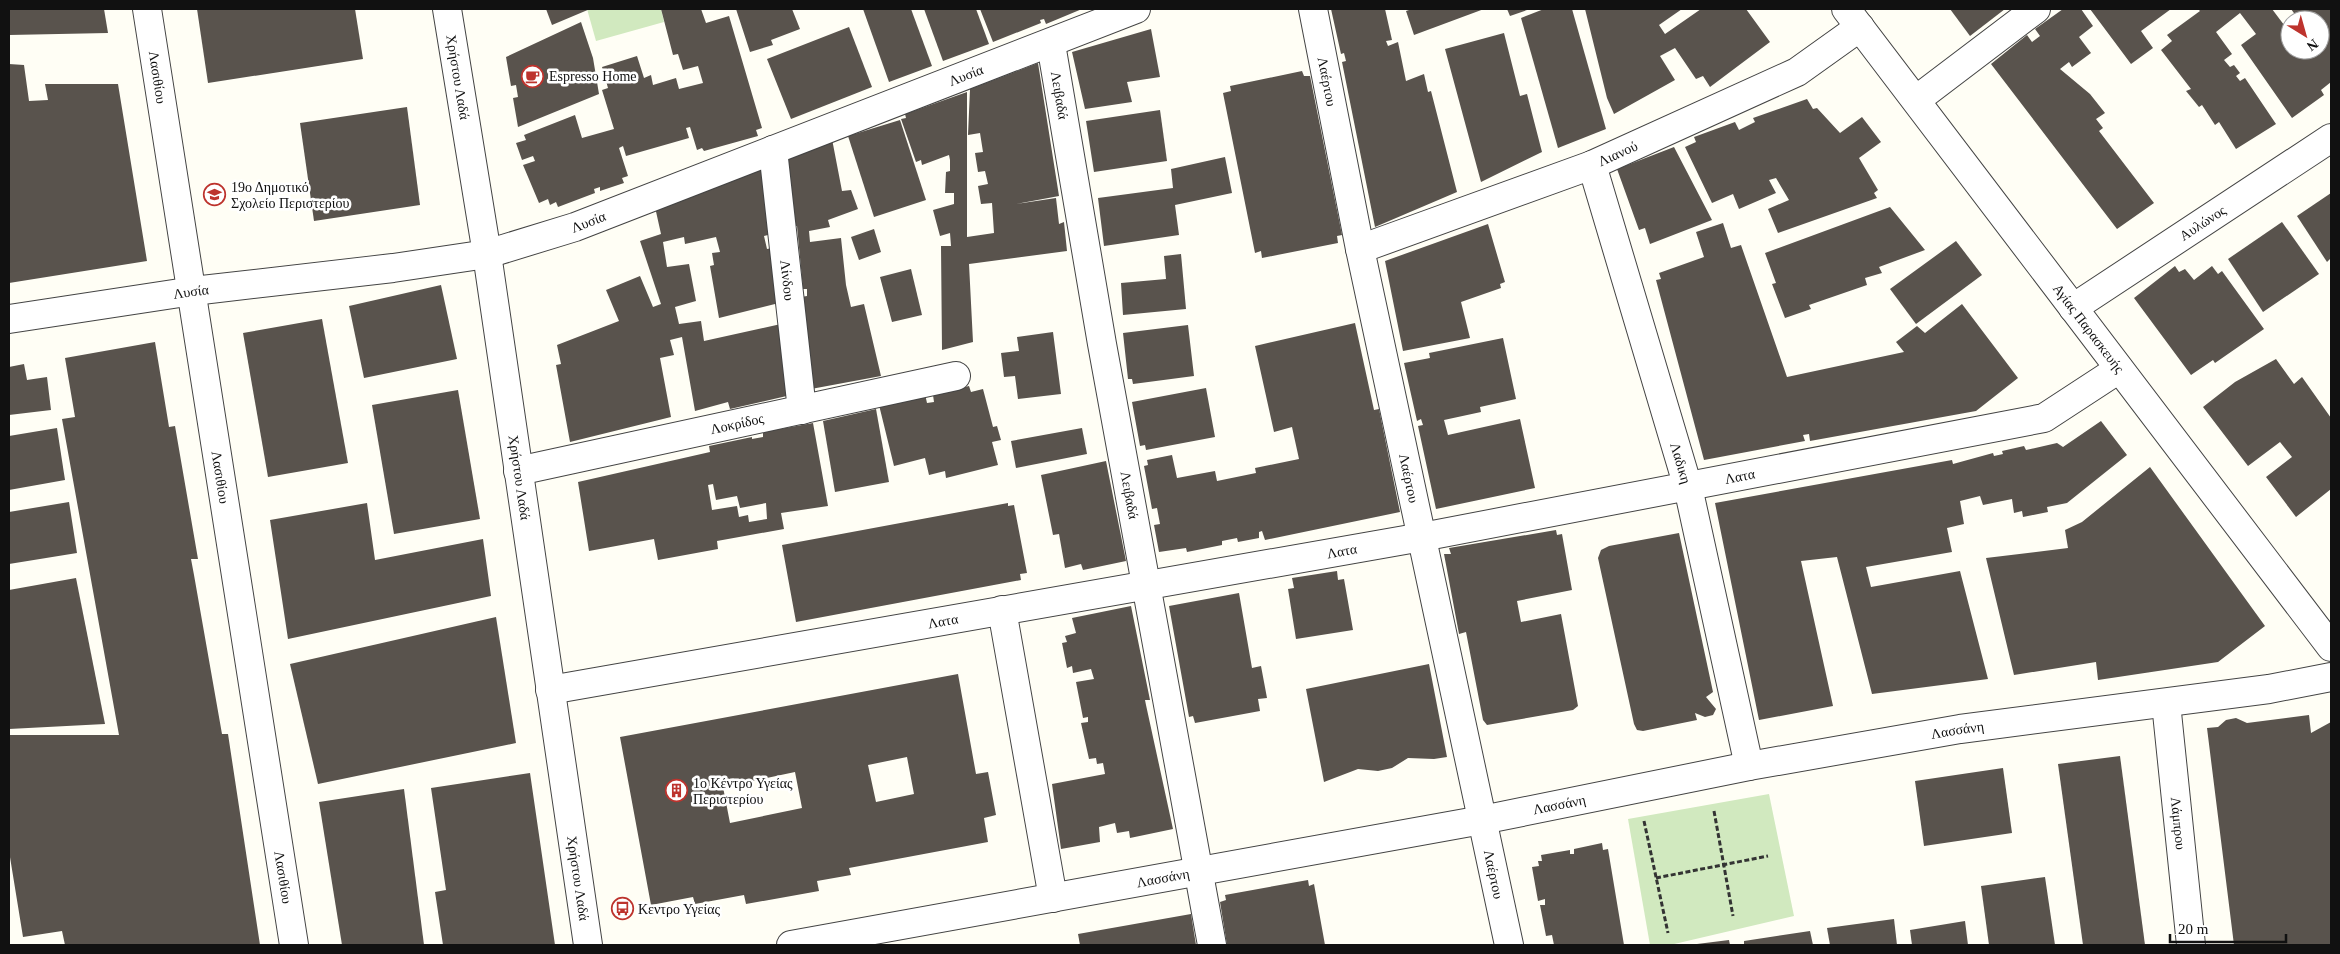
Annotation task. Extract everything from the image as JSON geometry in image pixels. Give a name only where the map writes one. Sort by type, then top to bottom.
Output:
[{"type":"street","name":"Λασιθίου","points":[[147,9],[193,291],[294,945]]},
{"type":"street","name":"Χρήστου Λαδά","points":[[447,9],[487,254],[588,945]]},
{"type":"street","name":"Λυσία","points":[[9,319],[193,291],[393,268],[487,254],[575,227],[1051,44],[1136,9]]},
{"type":"street","name":"Λαέρτου","points":[[1313,9],[1360,249],[1509,945]]},
{"type":"street","points":[[1916,100],[2036,9]]},
{"type":"street","name":"Λιανού","points":[[1360,249],[1592,165],[1797,72],[1853,18]]},
{"type":"street","name":"Αγίας Παρασκευής","points":[[1853,18],[2331,647]]},
{"type":"street","name":"Λειβαδά","points":[[1051,44],[1097,316],[1148,584],[1212,945]]},
{"type":"street","name":"Αυλώνος","points":[[2073,308],[2331,138]]},
{"type":"street","name":"Λίνδου","points":[[773,150],[802,410]]},
{"type":"street","name":"Λαδικη","points":[[1592,165],[1688,487],[1749,766]]},
{"type":"street","name":"Λατα","points":[[550,690],[1422,537],[2044,418],[2119,369]]},
{"type":"street","name":"Λοκρίδος","points":[[518,470],[956,376]]},
{"type":"street","points":[[1002,610],[1053,898]]},
{"type":"street","name":"Λασσάνη","points":[[791,945],[1482,820],[1749,766],[1960,729],[2269,689],[2331,676]]},
{"type":"street","name":"Λάμπρου","points":[[2166,703],[2191,945]]},
{"type":"path","points":[[1638,788],[1668,933]]},
{"type":"path","points":[[1714,812],[1733,916]]},
{"type":"path","points":[[1656,878],[1768,856]]},
{"type":"green space","points":[[587,9],[661,9],[664,22],[596,41]]},
{"type":"green space","points":[[1769,794],[1794,916],[1670,945],[1650,945],[1628,819]]},
{"type":"building","points":[[9,9],[104,9],[108,33],[9,35]]},
{"type":"building","points":[[197,9],[355,9],[363,59],[208,83]]},
{"type":"building","points":[[546,9],[590,9],[552,25]]},
{"type":"building","points":[[661,9],[701,9],[706,23],[729,16],[762,128],[756,130],[758,136],[704,151],[702,148],[697,150],[690,127],[686,128],[689,138],[626,156],[623,146],[619,148],[628,176],[622,178],[624,183],[600,191],[600,187],[594,189],[595,193],[558,207],[556,202],[550,205],[548,199],[539,203],[523,165],[535,161],[533,156],[522,160],[516,143],[526,140],[524,135],[575,115],[582,138],[614,129],[602,90],[608,88],[602,67],[637,56],[644,78],[651,75],[653,85],[676,78],[679,89],[703,83],[698,66],[683,70],[678,54],[673,55]]},
{"type":"building","points":[[736,9],[792,9],[800,29],[771,40],[773,45],[750,52]]},
{"type":"building","points":[[863,9],[911,9],[932,66],[889,82]]},
{"type":"building","points":[[924,9],[976,9],[989,44],[943,61]]},
{"type":"building","points":[[980,9],[1082,9],[1046,24],[1044,19],[1040,20],[1041,23],[993,42]]},
{"type":"building","points":[[1331,9],[1385,9],[1392,40],[1386,41],[1388,46],[1398,42],[1406,81],[1424,74],[1428,92],[1431,91],[1457,192],[1375,227],[1342,62],[1346,61],[1344,53],[1341,54]]},
{"type":"building","points":[[1412,9],[1484,9],[1414,35],[1406,11]]},
{"type":"building","points":[[1507,9],[1530,9],[1510,16]]},
{"type":"building","points":[[1544,9],[1572,9],[1606,129],[1558,148],[1521,18]]},
{"type":"building","points":[[1585,9],[1682,9],[1659,25],[1665,34],[1701,9],[1746,9],[1770,42],[1710,87],[1703,76],[1696,79],[1675,48],[1660,56],[1675,80],[1614,114],[1607,98]]},
{"type":"building","points":[[1950,9],[2005,9],[1970,36]]},
{"type":"building","points":[[2063,9],[2081,9],[2093,26],[2079,37],[2091,53],[2072,67],[2069,62],[2060,69],[2090,94],[2105,113],[2096,119],[2103,128],[2099,131],[2154,203],[2117,229],[1991,64],[2027,35],[2032,42],[2040,36],[2035,29]]},
{"type":"building","points":[[2090,9],[2171,9],[2141,31],[2153,48],[2131,64]]},
{"type":"building","points":[[2198,9],[2272,9],[2280,20],[2280,60],[2330,60],[2330,10],[2291,9],[2331,9],[2331,82],[2321,90],[2324,95],[2292,118],[2241,45],[2256,34],[2240,13],[2216,32],[2232,54],[2224,60],[2230,67],[2234,65],[2240,73],[2236,76],[2240,81],[2245,78],[2276,124],[2236,149],[2219,122],[2215,125],[2202,105],[2199,107],[2186,91],[2191,89],[2161,50],[2172,41],[2167,35],[2200,11]]},
{"type":"building","points":[[581,22],[593,58],[599,94],[518,127],[513,98],[518,97],[516,85],[511,86],[506,57]]},
{"type":"building","points":[[849,27],[872,87],[791,119],[767,59]]},
{"type":"building","points":[[1151,29],[1160,77],[1127,82],[1132,102],[1085,109],[1072,52]]},
{"type":"building","points":[[1504,33],[1520,96],[1527,94],[1542,152],[1481,182],[1445,49]]},
{"type":"building","points":[[1038,63],[1059,196],[1016,204],[1056,198],[1059,224],[1064,222],[1067,251],[969,264],[973,342],[942,350],[941,246],[951,246],[950,233],[940,236],[933,210],[954,204],[954,193],[945,193],[946,172],[950,171],[950,160],[949,155],[922,165],[921,160],[916,162],[901,119],[906,118],[905,114],[967,92],[967,237],[994,233],[992,203],[981,204],[978,186],[988,184],[985,171],[978,172],[975,153],[983,152],[980,133],[968,135],[970,89]]},
{"type":"building","points":[[9,64],[24,65],[29,101],[48,100],[45,84],[118,84],[147,261],[9,283]]},
{"type":"building","points":[[1302,71],[1304,76],[1310,76],[1342,235],[1337,236],[1338,243],[1262,258],[1261,251],[1255,253],[1223,93],[1231,91],[1230,86]]},
{"type":"building","points":[[1807,99],[1813,109],[1817,108],[1840,133],[1862,117],[1881,142],[1859,158],[1878,190],[1874,193],[1877,198],[1778,233],[1768,209],[1789,200],[1776,178],[1769,180],[1776,193],[1739,209],[1733,194],[1712,203],[1685,147],[1696,142],[1694,137],[1735,122],[1739,130],[1755,122],[1753,118]]},
{"type":"building","points":[[407,107],[420,205],[314,221],[300,123]]},
{"type":"building","points":[[1160,110],[1167,161],[1094,172],[1086,121]]},
{"type":"building","points":[[900,120],[926,200],[874,217],[848,136]]},
{"type":"building","points":[[832,139],[842,191],[851,190],[858,209],[828,220],[830,227],[809,231],[810,242],[841,238],[846,285],[851,307],[864,304],[881,376],[811,389],[801,297],[807,296],[807,289],[803,289],[797,226],[790,227],[784,155]]},
{"type":"building","points":[[1674,147],[1712,220],[1650,244],[1645,228],[1639,230],[1617,169]]},
{"type":"building","points":[[1225,157],[1232,193],[1175,205],[1179,235],[1104,246],[1098,198],[1173,188],[1171,169]]},
{"type":"building","points":[[764,169],[772,234],[764,236],[767,249],[772,248],[779,303],[719,318],[710,266],[714,265],[712,253],[720,252],[716,237],[685,244],[684,237],[663,242],[667,267],[689,264],[696,301],[675,307],[679,324],[701,321],[704,341],[781,324],[791,395],[730,409],[728,402],[695,411],[682,337],[670,340],[674,355],[660,358],[671,417],[570,442],[556,365],[561,364],[557,345],[619,321],[606,290],[640,276],[653,307],[661,304],[640,241],[661,234],[655,207]]},
{"type":"building","points":[[2331,193],[2331,258],[2327,262],[2297,216]]},
{"type":"building","points":[[1890,207],[1925,250],[1879,267],[1882,273],[1865,278],[1867,285],[1809,305],[1811,309],[1785,318],[1772,284],[1776,283],[1765,253]]},
{"type":"building","points":[[2282,222],[2319,274],[2263,312],[2228,259]]},
{"type":"building","points":[[1723,223],[1731,248],[1741,245],[1787,377],[1904,352],[1896,342],[1917,326],[1925,333],[1962,304],[2018,378],[1976,411],[1810,441],[1809,434],[1803,435],[1805,441],[1704,460],[1656,280],[1661,279],[1659,273],[1704,257],[1696,232]]},
{"type":"building","points":[[1488,224],[1505,282],[1500,284],[1501,288],[1461,302],[1470,338],[1403,351],[1385,261]]},
{"type":"building","points":[[874,229],[881,252],[859,260],[851,237]]},
{"type":"building","points":[[1956,241],[1982,275],[1916,324],[1890,289]]},
{"type":"building","points":[[1181,254],[1186,309],[1123,315],[1121,283],[1166,279],[1164,256]]},
{"type":"building","points":[[2175,266],[2179,272],[2185,269],[2194,280],[2212,266],[2218,274],[2222,271],[2264,329],[2215,363],[2213,360],[2191,375],[2134,298]]},
{"type":"building","points":[[911,269],[922,315],[892,322],[880,277]]},
{"type":"building","points":[[441,285],[457,359],[364,378],[349,306]]},
{"type":"building","points":[[322,319],[348,463],[268,477],[243,333]]},
{"type":"building","points":[[1355,323],[1374,410],[1379,409],[1400,512],[1265,540],[1262,531],[1259,532],[1259,538],[1238,542],[1237,538],[1222,541],[1222,545],[1187,552],[1186,548],[1159,552],[1154,525],[1160,524],[1157,508],[1152,509],[1144,466],[1148,465],[1147,460],[1172,455],[1177,478],[1215,471],[1217,481],[1256,473],[1255,468],[1299,459],[1292,427],[1274,432],[1255,346]]},
{"type":"building","points":[[1188,325],[1194,376],[1133,384],[1132,379],[1128,379],[1123,333]]},
{"type":"building","points":[[1053,332],[1061,394],[1018,399],[1015,376],[1004,377],[1001,353],[1019,351],[1017,337]]},
{"type":"building","points":[[1503,338],[1516,399],[1480,407],[1481,412],[1444,420],[1448,435],[1520,419],[1535,488],[1436,509],[1418,426],[1423,425],[1421,419],[1417,421],[1404,363],[1430,358],[1429,353]]},
{"type":"building","points":[[155,342],[169,427],[175,426],[198,559],[191,559],[222,734],[228,734],[260,945],[65,945],[62,931],[23,937],[9,851],[9,735],[119,735],[62,419],[75,417],[65,358]]},
{"type":"building","points":[[2276,359],[2294,384],[2302,377],[2331,418],[2331,489],[2296,517],[2266,477],[2292,457],[2280,442],[2248,466],[2203,407],[2235,382]]},
{"type":"building","points":[[24,364],[27,380],[47,377],[51,410],[9,415],[9,367]]},
{"type":"building","points":[[969,386],[971,392],[983,389],[993,427],[997,426],[1001,440],[992,442],[998,465],[946,478],[945,471],[929,475],[925,458],[894,466],[879,405],[925,394],[927,403],[934,402],[933,395]]},
{"type":"building","points":[[1206,388],[1215,437],[1146,450],[1145,445],[1140,446],[1132,402]]},
{"type":"building","points":[[458,390],[480,519],[394,534],[372,405]]},
{"type":"building","points":[[876,409],[889,482],[835,492],[823,421]]},
{"type":"building","points":[[2101,421],[2127,455],[2067,503],[2047,507],[2048,512],[2023,517],[2022,511],[2014,513],[2012,499],[1983,505],[1980,496],[1960,501],[1964,524],[1947,528],[1952,552],[1866,567],[1871,587],[1960,571],[1988,679],[1872,694],[1837,557],[1801,561],[1833,706],[1759,720],[1715,503],[1952,460],[1953,464],[1993,453],[1994,456],[2003,454],[2002,451],[2024,446],[2026,450],[2057,443],[2063,447]]},
{"type":"building","points":[[813,423],[828,506],[781,513],[784,529],[717,541],[718,549],[658,560],[654,539],[589,551],[578,482],[710,452],[709,446],[752,437],[752,439],[763,437],[763,432]],"holes":[[[713,484],[716,500],[737,496],[740,508],[766,503],[767,519],[749,522],[748,515],[739,517],[737,506],[712,510],[708,485]]]},
{"type":"building","points":[[57,428],[65,480],[9,490],[9,436]]},
{"type":"building","points":[[1082,428],[1087,454],[1016,468],[1011,441]]},
{"type":"building","points":[[1106,461],[1126,561],[1083,570],[1081,564],[1065,568],[1059,534],[1053,535],[1041,475]]},
{"type":"building","points":[[2150,467],[2265,626],[2218,662],[2098,680],[2096,662],[2014,675],[1986,558],[2068,548],[2065,530],[2082,522]]},
{"type":"building","points":[[69,502],[77,553],[9,564],[9,512]]},
{"type":"building","points":[[367,503],[375,560],[483,539],[491,596],[288,639],[270,520]]},
{"type":"building","points":[[1008,503],[1008,506],[1014,505],[1027,573],[1020,574],[1021,580],[796,622],[782,545]]},
{"type":"building","points":[[1556,530],[1557,535],[1562,534],[1572,590],[1517,601],[1521,622],[1561,614],[1578,706],[1573,710],[1487,725],[1483,720],[1466,632],[1459,634],[1444,554],[1451,554],[1449,548]]},
{"type":"building","points":[[1679,533],[1713,692],[1706,697],[1716,709],[1713,715],[1705,717],[1695,713],[1697,720],[1643,731],[1637,730],[1634,724],[1598,558],[1601,550],[1609,546]]},
{"type":"building","points":[[1337,571],[1338,580],[1344,579],[1353,630],[1296,639],[1288,589],[1294,588],[1292,578]]},
{"type":"building","points":[[76,578],[105,724],[9,729],[9,590]]},
{"type":"building","points":[[1239,593],[1252,668],[1261,666],[1267,698],[1258,699],[1260,711],[1195,723],[1193,716],[1189,717],[1169,606]]},
{"type":"building","points":[[1131,606],[1150,700],[1145,700],[1173,829],[1130,838],[1129,831],[1117,833],[1115,823],[1099,827],[1100,842],[1061,849],[1052,784],[1105,774],[1103,763],[1097,764],[1096,758],[1089,759],[1081,723],[1088,722],[1088,717],[1083,718],[1076,682],[1094,679],[1091,669],[1073,673],[1072,666],[1067,668],[1062,643],[1067,642],[1065,636],[1076,633],[1072,618]]},
{"type":"building","points":[[496,617],[516,743],[318,784],[290,664]]},
{"type":"building","points":[[1429,664],[1447,757],[1434,759],[1408,758],[1392,768],[1378,771],[1358,769],[1324,782],[1306,689]]},
{"type":"building","name":"1ο Κέντρο Υγείας Περιστερίου","points":[[958,674],[976,774],[988,772],[996,815],[984,818],[988,842],[849,868],[851,875],[817,881],[819,891],[746,904],[744,895],[695,904],[693,897],[651,905],[620,737]],"holes":[[[907,757],[914,794],[876,802],[868,765]],[[795,772],[802,808],[730,823],[723,787]]]},
{"type":"building","points":[[2309,715],[2311,733],[2331,722],[2331,945],[2234,945],[2207,728],[2218,727],[2226,720],[2236,718],[2247,723]]},
{"type":"building","points":[[2120,756],[2145,945],[2083,945],[2058,764]]},
{"type":"building","points":[[2003,768],[2012,833],[1924,846],[1915,781]]},
{"type":"building","points":[[530,773],[555,945],[443,945],[435,892],[446,890],[431,788]]},
{"type":"building","points":[[404,789],[424,945],[342,945],[319,802]]},
{"type":"building","points":[[1602,843],[1603,850],[1608,849],[1624,945],[1554,945],[1552,935],[1546,936],[1540,905],[1545,905],[1545,899],[1538,901],[1532,867],[1539,866],[1538,861],[1542,861],[1541,855],[1570,850],[1570,854],[1574,854],[1574,849]]},
{"type":"building","points":[[2045,877],[2055,945],[1989,945],[1981,886]]},
{"type":"building","points":[[1308,880],[1309,886],[1314,884],[1325,945],[1227,945],[1220,902],[1226,900],[1225,895]]},
{"type":"building","points":[[1191,914],[1196,945],[1080,945],[1078,934]]},
{"type":"building","points":[[1894,919],[1897,945],[1830,945],[1827,928]]},
{"type":"building","points":[[1965,921],[1968,945],[1912,945],[1910,930]]},
{"type":"building","points":[[1810,931],[1813,945],[1744,945],[1744,941]]},
{"type":"building","points":[[1729,940],[1730,945],[1697,944]]},
{"type":"place","name":"Espresso Home","points":[[533,76]]},
{"type":"place","name":"19ο Δημοτικό Σχολείο Περιστερίου","points":[[215,195]]},
{"type":"place","name":"1ο Κέντρο Υγείας Περιστερίου","points":[[677,791]]},
{"type":"place","name":"Κεντρο Υγείας","points":[[622,909]]}]
